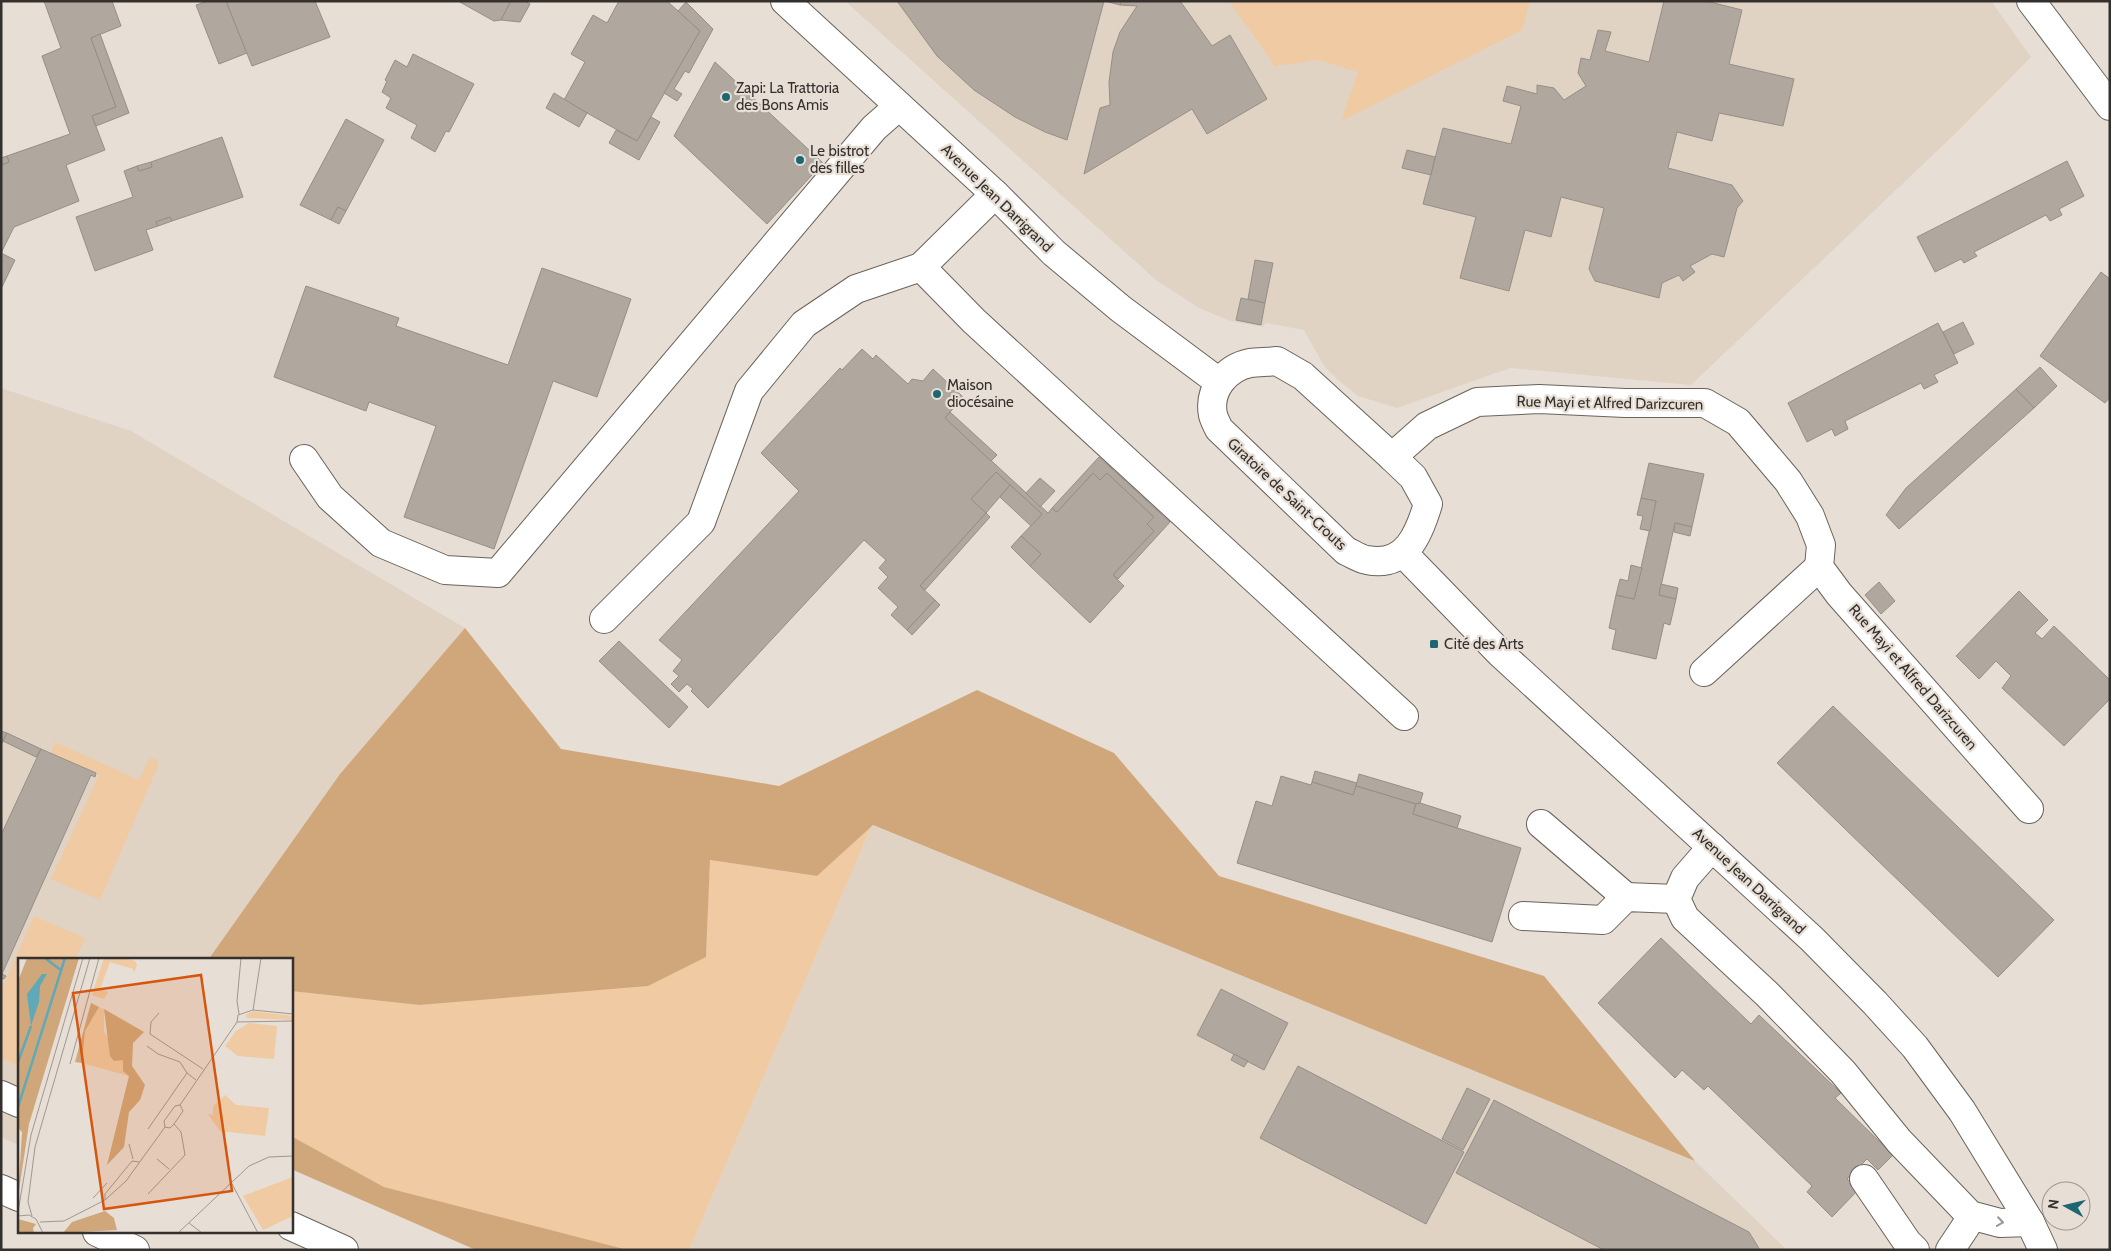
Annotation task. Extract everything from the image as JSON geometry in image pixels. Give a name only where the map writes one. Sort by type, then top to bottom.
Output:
[{"type":"street","name":"Avenue Jean Darrigrand","points":[[785,1],[994,194],[1054,253],[1121,309],[1219,382]]},
{"type":"street","points":[[2031,1],[2110,106]]},
{"type":"street","points":[[304,459],[330,497],[381,543],[445,570],[498,573],[874,128],[899,106]]},
{"type":"street","points":[[604,619],[701,522],[749,390],[804,324],[856,289],[922,267],[994,194]]},
{"type":"street","points":[[922,267],[974,321],[1404,716]]},
{"type":"street","points":[[1219,382],[1233,369],[1249,363],[1277,361],[1303,376],[1392,457],[1413,477],[1428,504],[1422,525],[1404,554]]},
{"type":"street","name":"Giratoire de Saint-Crouts","points":[[1219,382],[1213,400],[1213,415],[1219,429],[1346,551],[1366,560],[1382,562],[1404,554]]},
{"type":"street","name":"Rue Mayi et Alfred Darizcuren","points":[[1392,457],[1427,426],[1476,402],[1538,399],[1625,403],[1706,402],[1738,422],[1788,481],[1810,516],[1821,545],[1819,567],[1839,594],[2029,809]]},
{"type":"street","name":"Avenue Jean Darrigrand","points":[[1404,554],[1502,654],[1812,939],[1875,1003],[1915,1047],[1962,1110],[2030,1222],[2043,1250]]},
{"type":"street","points":[[1704,672],[1819,567]]},
{"type":"street","points":[[1541,824],[1626,896],[1676,899]]},
{"type":"street","points":[[1712,847],[1685,878],[1676,899],[1684,918],[1766,994],[1844,1072],[1899,1141],[1970,1215],[2000,1223],[2030,1222]]},
{"type":"street","points":[[1523,916],[1603,920],[1626,896]]},
{"type":"street","points":[[1,1095],[18,1102]]},
{"type":"street","points":[[1864,1179],[1907,1242],[1915,1250]]},
{"type":"street","points":[[1,1188],[18,1196]]},
{"type":"street","points":[[1950,1250],[1966,1226],[1970,1215]]},
{"type":"street","points":[[292,1226],[344,1250]]},
{"type":"street","points":[[101,1234],[135,1250]]},
{"type":"shaded area","points":[[845,1],[1991,1],[2031,57],[1959,130],[1691,385],[1510,368],[1397,408],[1358,396],[1336,378],[1324,366],[1304,330],[1266,323],[1263,327],[1230,321],[1199,308],[1156,280]]},
{"type":"shaded area","points":[[1229,1],[1530,1],[1522,30],[1341,121],[1358,72],[1319,60],[1275,66]]},
{"type":"shaded area","points":[[1,388],[131,431],[465,628],[340,774],[209,958],[18,958],[18,1145],[1,1137]]},
{"type":"shaded area","points":[[465,628],[561,749],[779,786],[977,690],[1114,753],[1219,876],[1544,976],[1695,1161],[873,825],[817,876],[710,860],[706,957],[648,986],[419,1005],[292,991],[292,958],[209,958],[340,774]]},
{"type":"shaded area","points":[[55,742],[139,780],[150,757],[157,760],[158,766],[100,900],[51,879],[99,775],[51,753]]},
{"type":"shaded area","points":[[872,825],[1695,1161],[1787,1250],[689,1250]]},
{"type":"shaded area","points":[[872,825],[689,1250],[628,1250],[384,1187],[292,1137],[292,991],[419,1005],[706,956],[710,860],[817,876]]},
{"type":"shaded area","points":[[34,916],[85,938],[76,957],[79,958],[18,958],[18,1066],[1,1058],[1,986],[3,986]]},
{"type":"shaded area","points":[[292,1137],[384,1187],[628,1250],[476,1250],[292,1169]]},
{"type":"building","points":[[44,1],[112,1],[121,26],[91,38],[116,107],[92,116],[105,150],[66,165],[79,201],[14,227],[1,253],[1,165],[9,162],[7,156],[70,134],[42,56],[61,48]]},
{"type":"building","points":[[208,1],[226,1],[247,53],[219,64],[196,5]]},
{"type":"building","points":[[226,1],[315,1],[330,37],[252,66]]},
{"type":"building","points":[[458,1],[511,1],[501,20],[494,21]]},
{"type":"building","points":[[511,1],[525,1],[530,4],[520,22],[501,20]]},
{"type":"building","points":[[619,1],[667,1],[700,31],[637,141],[564,100],[585,62],[571,54],[593,15],[607,23]]},
{"type":"building","points":[[897,1],[1104,1],[1067,140],[1045,132],[1015,117],[974,90],[937,56]]},
{"type":"building","points":[[1105,1],[1121,1],[1120,5]]},
{"type":"building","points":[[1121,1],[1180,1],[1212,46],[1230,35],[1267,99],[1207,134],[1192,109],[1084,174],[1100,108],[1110,105],[1109,82],[1113,52],[1120,32],[1137,6],[1120,5]]},
{"type":"building","points":[[1664,1],[1706,1],[1742,10],[1729,64],[1794,79],[1783,126],[1719,113],[1712,141],[1677,132],[1668,168],[1732,185],[1743,201],[1737,208],[1724,257],[1712,254],[1690,266],[1695,272],[1683,281],[1679,275],[1662,283],[1659,298],[1595,281],[1589,269],[1604,208],[1561,197],[1551,237],[1525,230],[1509,291],[1460,278],[1476,217],[1423,204],[1443,128],[1511,144],[1521,106],[1503,101],[1507,86],[1537,94],[1537,85],[1554,88],[1564,100],[1586,86],[1578,73],[1581,58],[1590,60],[1598,30],[1611,32],[1605,51],[1649,62]]},
{"type":"building","points":[[686,2],[713,29],[689,73],[685,71],[674,89],[682,94],[677,101],[664,93],[700,31],[678,11]]},
{"type":"building","points":[[100,34],[129,113],[96,126],[92,116],[116,107],[91,38]]},
{"type":"building","points":[[413,54],[474,84],[449,132],[446,131],[435,152],[411,138],[417,125],[386,108],[391,98],[382,92],[387,81],[385,80],[395,60],[407,67]]},
{"type":"building","points":[[715,62],[823,163],[767,224],[674,136]]},
{"type":"building","points":[[554,93],[587,113],[579,127],[546,108]]},
{"type":"building","points":[[651,117],[660,122],[639,160],[609,143],[616,130],[637,141]]},
{"type":"building","points":[[346,119],[384,140],[346,211],[338,207],[331,220],[300,205]]},
{"type":"building","points":[[222,137],[243,197],[172,221],[170,217],[156,222],[158,226],[146,230],[153,250],[95,271],[76,217],[133,197],[124,171],[137,166],[139,171],[152,167],[151,162]]},
{"type":"building","points":[[1407,150],[1435,157],[1431,175],[1402,168]]},
{"type":"building","points":[[7,156],[9,162],[1,165],[1,158]]},
{"type":"building","points":[[2067,161],[2084,196],[2059,209],[2062,215],[2050,221],[2046,215],[1974,252],[1977,256],[1964,263],[1961,259],[1935,272],[1917,237]]},
{"type":"building","points":[[151,162],[152,167],[139,171],[137,166]]},
{"type":"building","points":[[338,207],[346,211],[339,224],[331,220]]},
{"type":"building","points":[[170,217],[172,221],[158,226],[156,222]]},
{"type":"building","points":[[1,253],[15,260],[1,289]]},
{"type":"building","points":[[1255,260],[1273,263],[1265,303],[1248,299]]},
{"type":"building","points":[[542,268],[631,299],[597,397],[553,381],[494,549],[404,517],[436,426],[369,402],[366,411],[274,377],[306,286],[399,318],[396,326],[508,365]]},
{"type":"building","points":[[2101,272],[2110,279],[2110,397],[2105,403],[2040,356]]},
{"type":"building","points":[[1241,298],[1265,303],[1261,325],[1236,320]]},
{"type":"building","points":[[1963,322],[1974,344],[1954,354],[1943,332]]},
{"type":"building","points":[[1938,323],[1958,363],[1934,375],[1938,382],[1924,389],[1921,383],[1845,421],[1848,429],[1835,436],[1832,429],[1807,442],[1788,403]]},
{"type":"building","points":[[862,349],[873,359],[876,355],[908,384],[912,379],[923,381],[933,369],[963,397],[945,418],[1048,513],[1052,508],[1057,512],[1093,473],[1100,480],[1107,473],[1154,517],[1147,524],[1154,531],[1113,575],[1124,586],[1090,623],[1030,566],[1041,554],[1021,536],[1042,514],[996,472],[971,499],[986,513],[920,586],[935,600],[907,630],[891,615],[898,607],[878,588],[888,577],[879,568],[886,560],[864,540],[708,708],[691,691],[693,689],[687,684],[679,692],[671,684],[679,676],[673,671],[682,660],[659,640],[799,491],[761,453],[840,368],[842,370]]},
{"type":"building","points":[[2040,367],[2057,386],[2034,408],[2016,389]]},
{"type":"building","points":[[2016,389],[2034,408],[1899,529],[1886,515],[1906,488]]},
{"type":"building","points":[[950,412],[997,455],[991,461],[945,418]]},
{"type":"building","points":[[1099,457],[1170,522],[1118,579],[1113,575],[1154,531],[1147,524],[1154,517],[1107,473],[1100,480],[1093,473],[1057,512],[1052,508]]},
{"type":"building","points":[[1649,463],[1704,474],[1692,527],[1675,523],[1659,595],[1676,599],[1670,625],[1664,623],[1656,659],[1612,649],[1616,630],[1609,628],[1616,595],[1634,599],[1656,501],[1641,498]]},
{"type":"building","points":[[996,472],[1010,485],[986,513],[971,499]]},
{"type":"building","points":[[1040,478],[1055,491],[1040,507],[1026,493]]},
{"type":"building","points":[[1010,485],[1042,514],[1031,526],[1000,497]]},
{"type":"building","points":[[1641,498],[1656,501],[1650,531],[1640,529],[1643,516],[1637,515]]},
{"type":"building","points":[[986,513],[990,517],[925,590],[920,586]]},
{"type":"building","points":[[1675,523],[1692,527],[1690,536],[1674,532]]},
{"type":"building","points":[[1021,536],[1041,554],[1030,566],[1011,547]]},
{"type":"building","points":[[1631,565],[1642,568],[1634,599],[1616,595],[1620,579],[1628,581]]},
{"type":"building","points":[[1879,582],[1895,601],[1881,614],[1865,595]]},
{"type":"building","points":[[1661,584],[1678,588],[1676,599],[1659,595]]},
{"type":"building","points":[[2019,591],[2048,620],[2035,633],[2042,639],[2054,626],[2110,680],[2110,699],[2064,746],[2002,688],[2011,676],[1996,661],[1979,679],[1956,656]]},
{"type":"building","points":[[935,600],[940,605],[912,635],[907,630]]},
{"type":"building","points":[[619,641],[688,707],[669,728],[599,661]]},
{"type":"building","points":[[1833,706],[2054,920],[1998,977],[1777,763]]},
{"type":"building","points":[[1,731],[7,733],[1,745]]},
{"type":"building","points":[[7,733],[41,749],[36,757],[3,741]]},
{"type":"building","points":[[41,749],[96,773],[95,777],[91,775],[2,974],[6,976],[4,979],[1,978],[1,835]]},
{"type":"building","points":[[1315,771],[1357,783],[1353,795],[1312,782]]},
{"type":"building","points":[[1359,774],[1423,793],[1420,803],[1416,804],[1356,786]]},
{"type":"building","points":[[1281,776],[1311,785],[1312,782],[1353,795],[1356,786],[1416,804],[1413,814],[1521,848],[1492,942],[1237,863],[1256,801],[1272,806]]},
{"type":"building","points":[[1420,803],[1461,816],[1457,828],[1413,814],[1416,804]]},
{"type":"building","points":[[1661,938],[1751,1024],[1759,1015],[1841,1093],[1835,1098],[1893,1155],[1878,1170],[1867,1159],[1847,1179],[1859,1189],[1832,1217],[1807,1192],[1812,1186],[1708,1086],[1704,1090],[1682,1070],[1675,1078],[1598,1003]]},
{"type":"building","points":[[1221,989],[1288,1023],[1264,1070],[1197,1035]]},
{"type":"building","points":[[1234,1054],[1248,1061],[1244,1067],[1231,1060]]},
{"type":"building","points":[[1298,1066],[1464,1152],[1426,1224],[1260,1138]]},
{"type":"building","points":[[1467,1088],[1490,1099],[1463,1150],[1442,1139]]},
{"type":"building","points":[[1494,1100],[1749,1232],[1760,1250],[1604,1250],[1456,1173]]},
{"type":"place","name":"Zapi: La Trattoria des Bons Amis","points":[[726,97]]},
{"type":"place","name":"Le bistrot des filles","points":[[800,160]]},
{"type":"place","name":"Maison diocésaine","points":[[937,394]]},
{"type":"place","name":"Cité des Arts","points":[[1434,644]]}]
